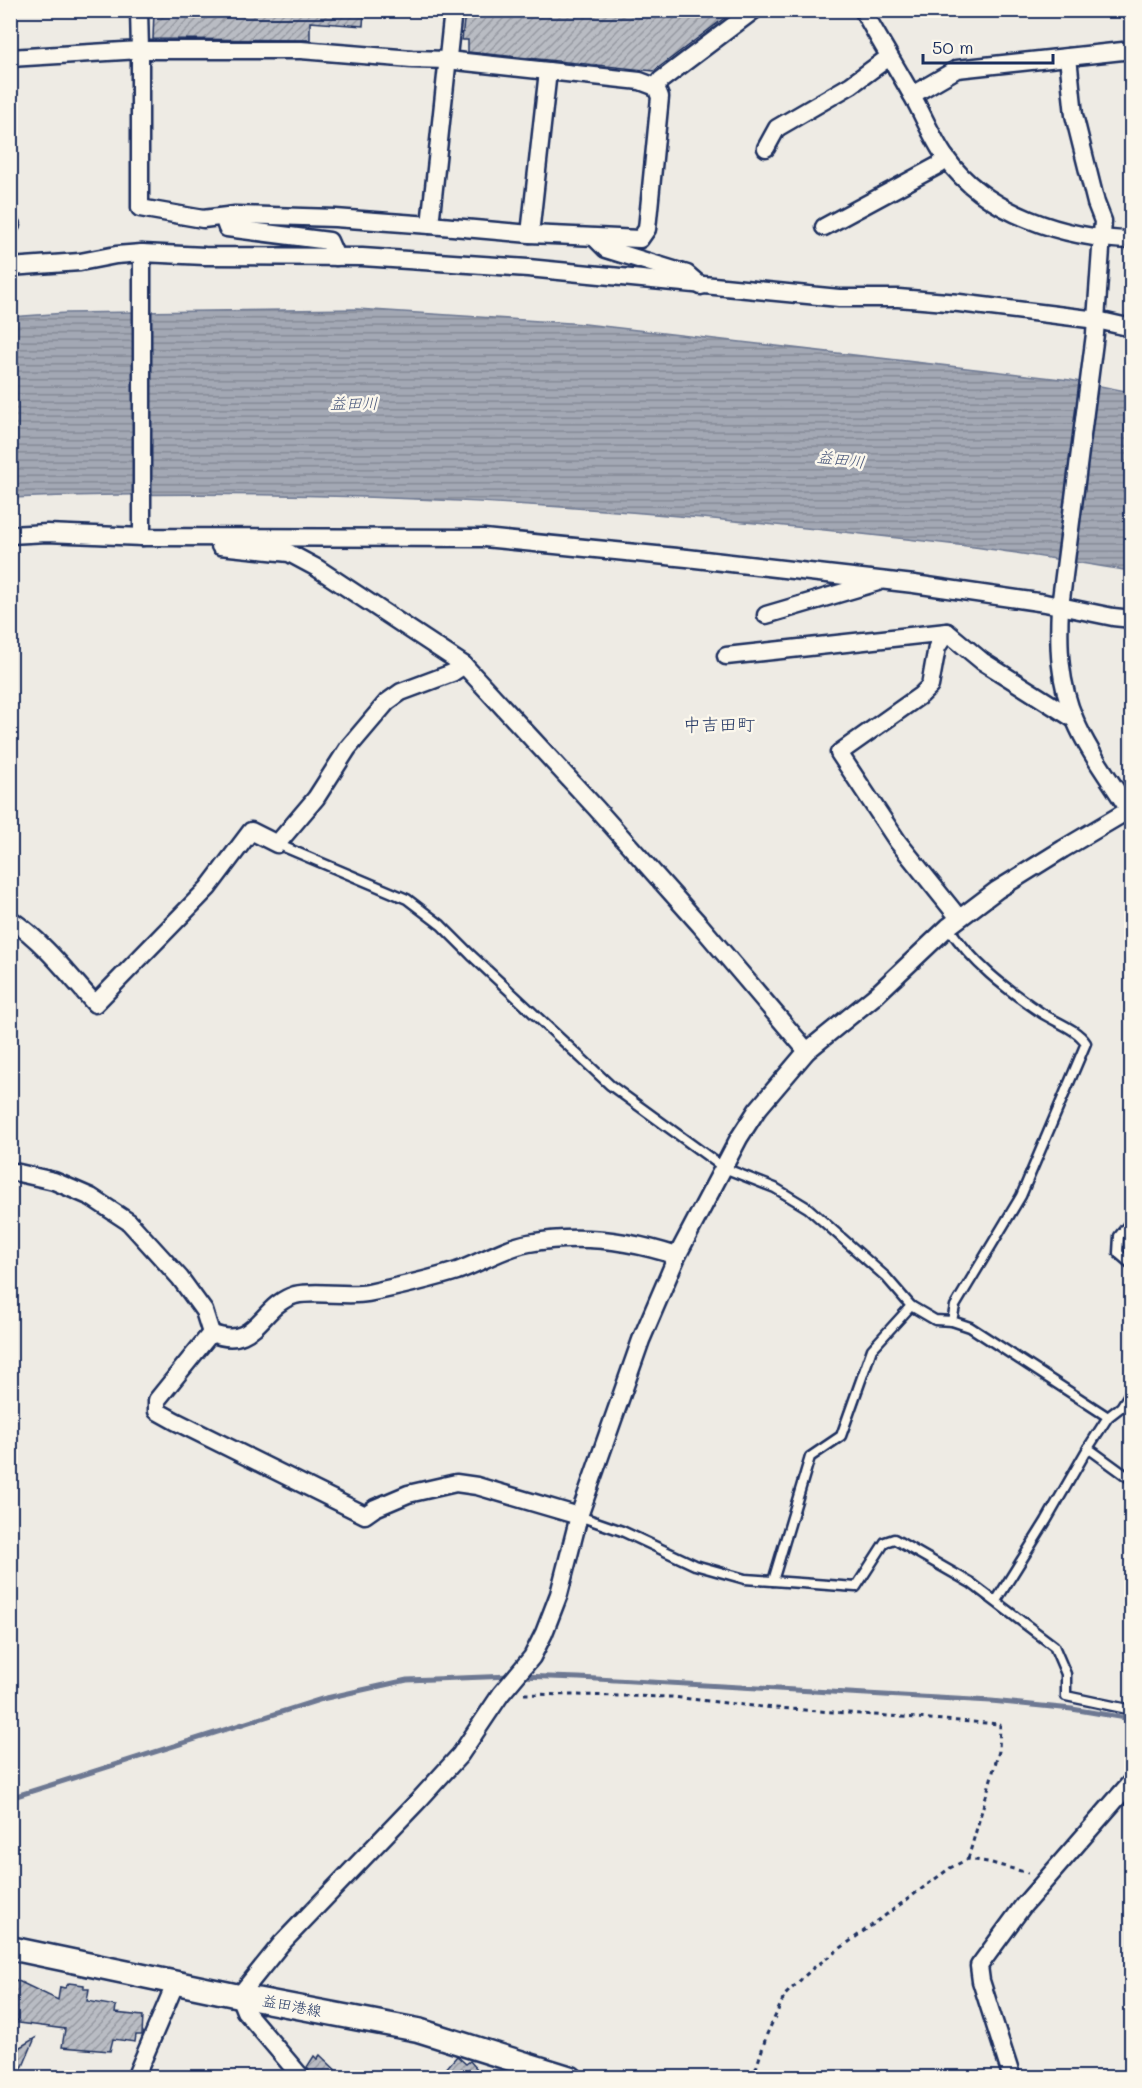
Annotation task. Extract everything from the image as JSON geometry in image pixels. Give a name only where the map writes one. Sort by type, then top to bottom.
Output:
[{"type":"main road","name":"益田港線","points":[[10,1948],[239,1996],[418,2030],[571,2078]]},
{"type":"street","points":[[10,58],[140,50],[301,50],[447,60],[640,81],[656,87],[660,97],[647,230],[640,239],[595,238],[335,218],[235,215],[203,219],[140,208],[140,50],[139,10]]},
{"type":"street","points":[[430,225],[453,10]]},
{"type":"street","points":[[656,87],[661,80],[754,10]]},
{"type":"street","points":[[863,10],[946,158],[968,182],[1004,209],[1046,226],[1102,239],[1131,240]]},
{"type":"street","points":[[912,95],[957,69],[1131,50]]},
{"type":"street","points":[[766,148],[777,128],[851,85],[890,57]]},
{"type":"street","points":[[302,2078],[245,2011],[239,1996],[281,1944],[460,1755],[501,1694],[532,1658],[559,1594],[579,1516],[641,1340],[677,1256],[739,1138],[757,1110],[807,1051],[875,996],[953,922],[1007,884],[1130,813],[1074,719],[1064,685],[1058,646],[1061,600],[1096,327],[1103,221],[1096,204],[1074,115],[1068,57]]},
{"type":"street","points":[[530,234],[548,71]]},
{"type":"street","points":[[824,227],[939,165],[946,158]]},
{"type":"street","points":[[223,217],[227,228],[329,242],[336,257]]},
{"type":"street","points":[[595,238],[606,249],[687,274],[702,286]]},
{"type":"street","points":[[142,253],[142,530]]},
{"type":"street","points":[[10,267],[80,262],[142,253],[205,256],[362,257],[528,268],[839,298],[898,298],[949,302],[1096,327],[1131,328]]},
{"type":"street","points":[[10,535],[142,530],[189,537],[484,538],[884,580],[1045,603],[1061,600],[1113,618],[1131,619]]},
{"type":"street","points":[[189,537],[205,545],[289,553],[317,568],[464,666],[596,808],[700,925],[807,1051]]},
{"type":"street","points":[[766,615],[884,580]]},
{"type":"street","points":[[726,656],[947,632],[982,661],[1074,719]]},
{"type":"street","points":[[947,632],[937,647],[930,686],[921,695],[839,753],[953,922]]},
{"type":"street","points":[[10,919],[21,926],[52,956],[95,1004],[208,888],[251,831],[277,844],[316,798],[348,748],[387,702],[401,692],[452,674],[464,666]]},
{"type":"street","points":[[10,1171],[54,1181],[91,1197],[129,1222],[180,1278],[204,1311],[211,1333],[225,1339],[240,1337],[258,1324],[278,1304],[296,1295],[365,1294],[457,1271],[527,1243],[599,1238],[677,1256]]},
{"type":"street","points":[[211,1333],[157,1400],[157,1411],[365,1515],[375,1508],[408,1494],[456,1483],[477,1486],[579,1516]]},
{"type":"street","points":[[1012,2078],[981,1981],[979,1966],[1023,1906],[1131,1781]]},
{"type":"street","points":[[135,2078],[176,1982]]},
{"type":"lane","points":[[277,844],[407,899],[441,925],[471,956],[610,1085],[724,1168],[775,1188],[808,1208],[886,1277],[911,1306],[935,1320],[952,1321],[970,1328],[1108,1417]]},
{"type":"lane","points":[[952,1321],[955,1306],[1021,1196],[1086,1042],[1081,1035],[1047,1017],[984,970],[965,951],[953,922]]},
{"type":"lane","points":[[1131,1220],[1119,1236],[1118,1253],[1131,1265]]},
{"type":"lane","points":[[773,1581],[810,1456],[841,1436],[872,1349],[911,1306]]},
{"type":"lane","points":[[996,1601],[1088,1448],[1108,1417],[1121,1407],[1131,1390]]},
{"type":"lane","points":[[1088,1448],[1131,1480]]},
{"type":"lane","points":[[579,1516],[622,1531],[694,1565],[745,1579],[856,1587],[885,1542],[894,1539],[971,1583],[1054,1646],[1066,1674],[1066,1696],[1131,1710]]},
{"type":"path","points":[[501,1694],[672,1697],[763,1707],[1000,1724],[999,1751],[968,1859]]},
{"type":"path","points":[[753,2078],[767,2034],[785,1995],[812,1970],[950,1868],[968,1859],[997,1864],[1047,1879]]},
{"type":"water","name":"益田川","points":[[357,309],[585,324],[1070,380],[1131,392],[1131,571],[958,545],[840,532],[604,510],[485,502],[248,495],[11,498],[10,317],[66,313]]},
{"type":"building","points":[[154,10],[364,10],[363,26],[310,22],[310,40],[153,39]]},
{"type":"building","points":[[465,10],[735,10],[654,71],[468,52],[468,40],[462,40]]},
{"type":"building","points":[[16,1980],[58,2000],[60,1987],[65,1988],[69,1983],[84,1985],[84,1989],[89,1989],[87,2001],[116,2006],[115,2013],[143,2016],[142,2035],[136,2035],[135,2042],[113,2039],[110,2051],[62,2047],[65,2029],[18,2023],[19,2021],[10,2017],[10,1993]]},
{"type":"building","points":[[35,2038],[18,2078],[10,2078],[10,2053]]},
{"type":"building","points":[[320,2055],[344,2078],[312,2077],[307,2067],[314,2056],[317,2059]]},
{"type":"building","points":[[457,2056],[466,2064],[470,2061],[485,2078],[438,2078]]},
{"type":"waterway","points":[[10,1798],[322,1699],[407,1680],[511,1676]]},
{"type":"waterway","points":[[520,1676],[991,1701],[1072,1709],[1132,1719]]},
{"type":"district","name":"中吉田町","points":[[719,725]]}]
